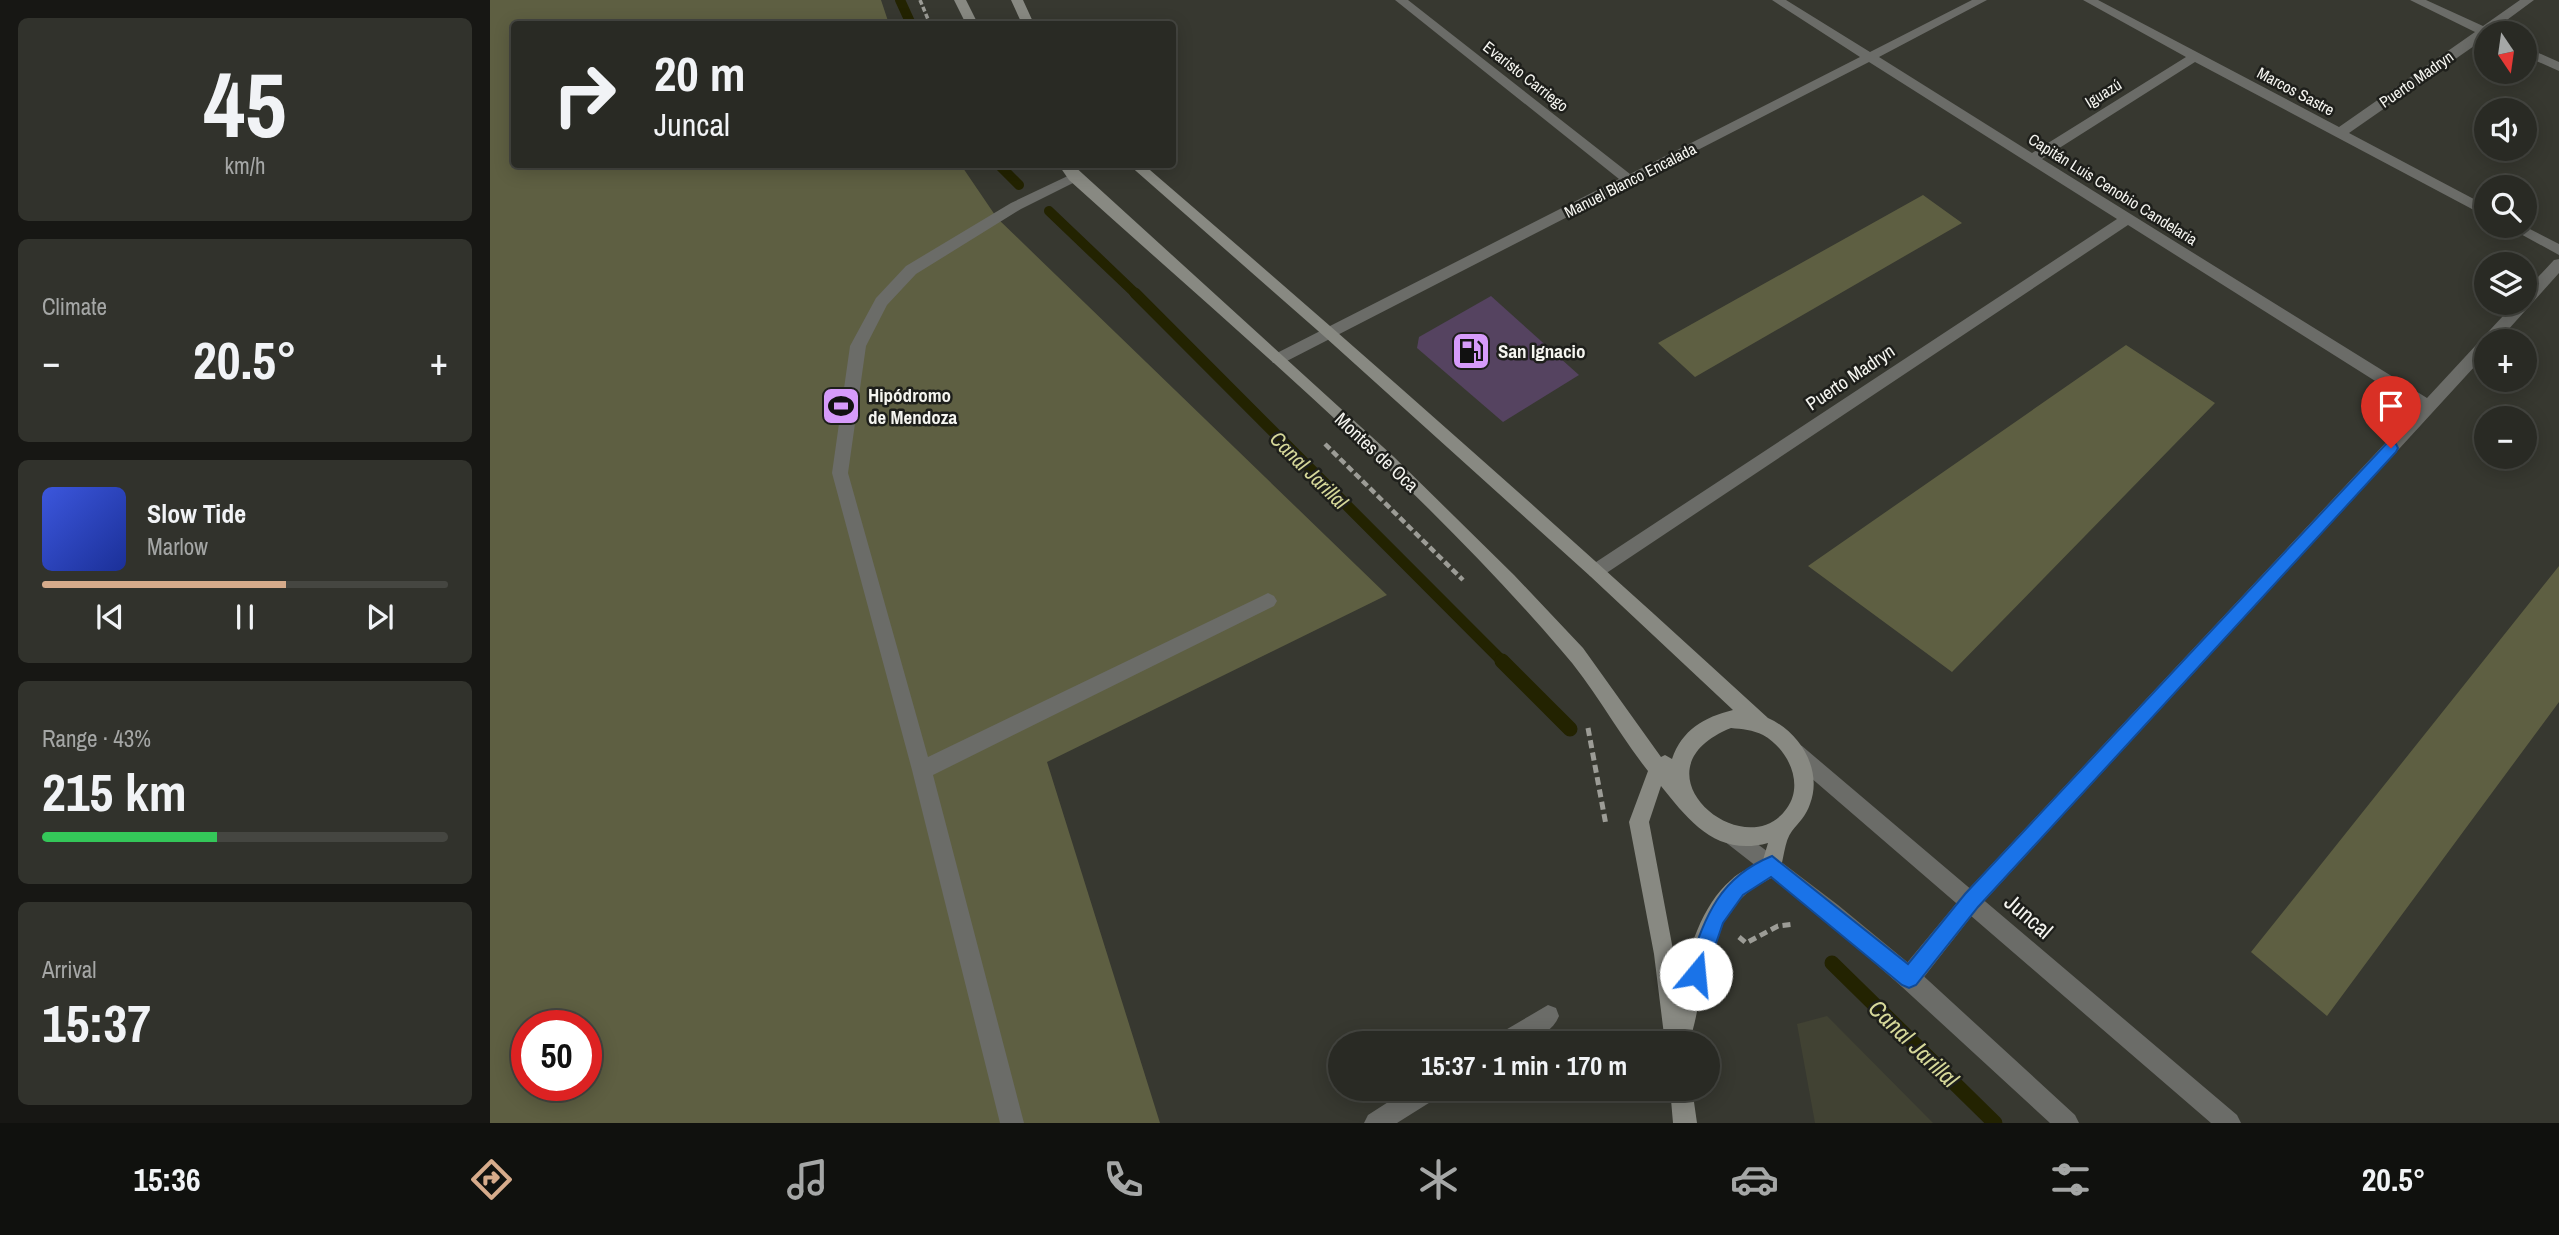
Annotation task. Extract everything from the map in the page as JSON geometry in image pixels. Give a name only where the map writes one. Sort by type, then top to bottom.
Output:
[{"type":"main road","points":[[960,0],[970,21]]},
{"type":"main road","points":[[1017,0],[1027,21]]},
{"type":"main road","points":[[1139,168],[1330,333],[1596,571],[1763,726]]},
{"type":"main road","name":"Montes de Oca","points":[[1070,171],[1279,359],[1406,478],[1568,644],[1605,691],[1639,744],[1690,806]]},
{"type":"main road","points":[[1675,1031],[1665,954],[1639,822],[1647,794],[1659,768],[1684,748],[1695,733],[1712,723],[1731,719],[1752,721],[1772,729],[1799,759],[1804,777],[1803,796],[1795,813],[1782,827],[1763,835],[1743,837],[1704,821],[1690,806],[1680,788],[1679,767],[1684,748]]},
{"type":"main road","points":[[1680,1031],[1702,951],[1716,917],[1736,889],[1772,866],[1782,827]]},
{"type":"main road","points":[[1682,1101],[1685,1123]]},
{"type":"street","name":"Evaristo Carriego","points":[[1401,0],[1629,180]]},
{"type":"street","name":"Capitán Luis Cenobio Candelaria","points":[[1778,0],[2428,407]]},
{"type":"street","name":"Manuel Blanco Encalada","points":[[1279,359],[1981,0]]},
{"type":"street","name":"Marcos Sastre","points":[[2089,0],[2474,205]]},
{"type":"street","points":[[2416,0],[2474,27]]},
{"type":"street","name":"Puerto Madryn","points":[[2500,21],[2528,0]]},
{"type":"street","name":"Puerto Madryn","points":[[2338,134],[2474,40]]},
{"type":"street","name":"Iguazú","points":[[2032,159],[2194,57]]},
{"type":"street","points":[[2538,57],[2559,67]]},
{"type":"street","points":[[1012,1123],[922,770],[840,473],[858,346],[881,302],[911,270],[1070,171]]},
{"type":"street","name":"Puerto Madryn","points":[[1596,571],[2127,219]]},
{"type":"street","points":[[2536,238],[2559,250]]},
{"type":"street","points":[[2537,289],[2559,264]]},
{"type":"street","points":[[2500,329],[2513,315]]},
{"type":"street","points":[[1909,978],[1971,901],[2474,357]]},
{"type":"street","points":[[922,770],[1268,601]]},
{"type":"street","name":"Juncal","points":[[1793,751],[2229,1123]]},
{"type":"street","points":[[1731,834],[1909,978],[2067,1123]]},
{"type":"street","points":[[1524,1031],[1548,1016]]},
{"type":"street","points":[[1377,1123],[1412,1101]]},
{"type":"path","points":[[920,0],[929,21]]},
{"type":"path","points":[[1318,438],[1472,589]]},
{"type":"path","points":[[1587,722],[1605,825],[1647,859]]},
{"type":"path","points":[[1716,917],[1746,943],[1778,926],[1803,922]]},
{"type":"shaded area","points":[[1827,1016],[1933,1123],[1815,1123],[1797,1024]]},
{"type":"green space","name":"Hipódromo de Mendoza","points":[[490,0],[881,0],[888,21],[511,21],[511,168],[963,168],[997,218],[1387,595],[1047,762],[1160,1123],[490,1123]]},
{"type":"green space","points":[[1923,195],[1962,223],[1695,377],[1658,343]]},
{"type":"green space","points":[[2126,345],[2215,403],[1952,672],[1808,566]]},
{"type":"green space","points":[[2559,566],[2559,702],[2327,1016],[2251,952]]},
{"type":"building","points":[[1491,296],[1579,375],[1503,422],[1417,348],[1419,337]]},
{"type":"waterway","name":"Canal Jarillal","points":[[900,0],[910,21]]},
{"type":"waterway","name":"Canal Jarillal","points":[[1002,168],[1019,185]]},
{"type":"waterway","name":"Canal Jarillal","points":[[1049,211],[1137,295]]},
{"type":"waterway","name":"Canal Jarillal","points":[[1137,295],[1504,663]]},
{"type":"waterway","name":"Canal Jarillal","points":[[1504,663],[1570,729]]},
{"type":"waterway","name":"Canal Jarillal","points":[[1832,963],[1995,1123]]},
{"type":"place","name":"San Ignacio","points":[[1471,351]]},
{"type":"place","name":"Hipódromo de Mendoza","points":[[841,406]]},
{"type":"route","points":[[1696,974],[1716,917],[1736,889],[1772,866],[1909,978],[1971,901],[2391,448]]}]
